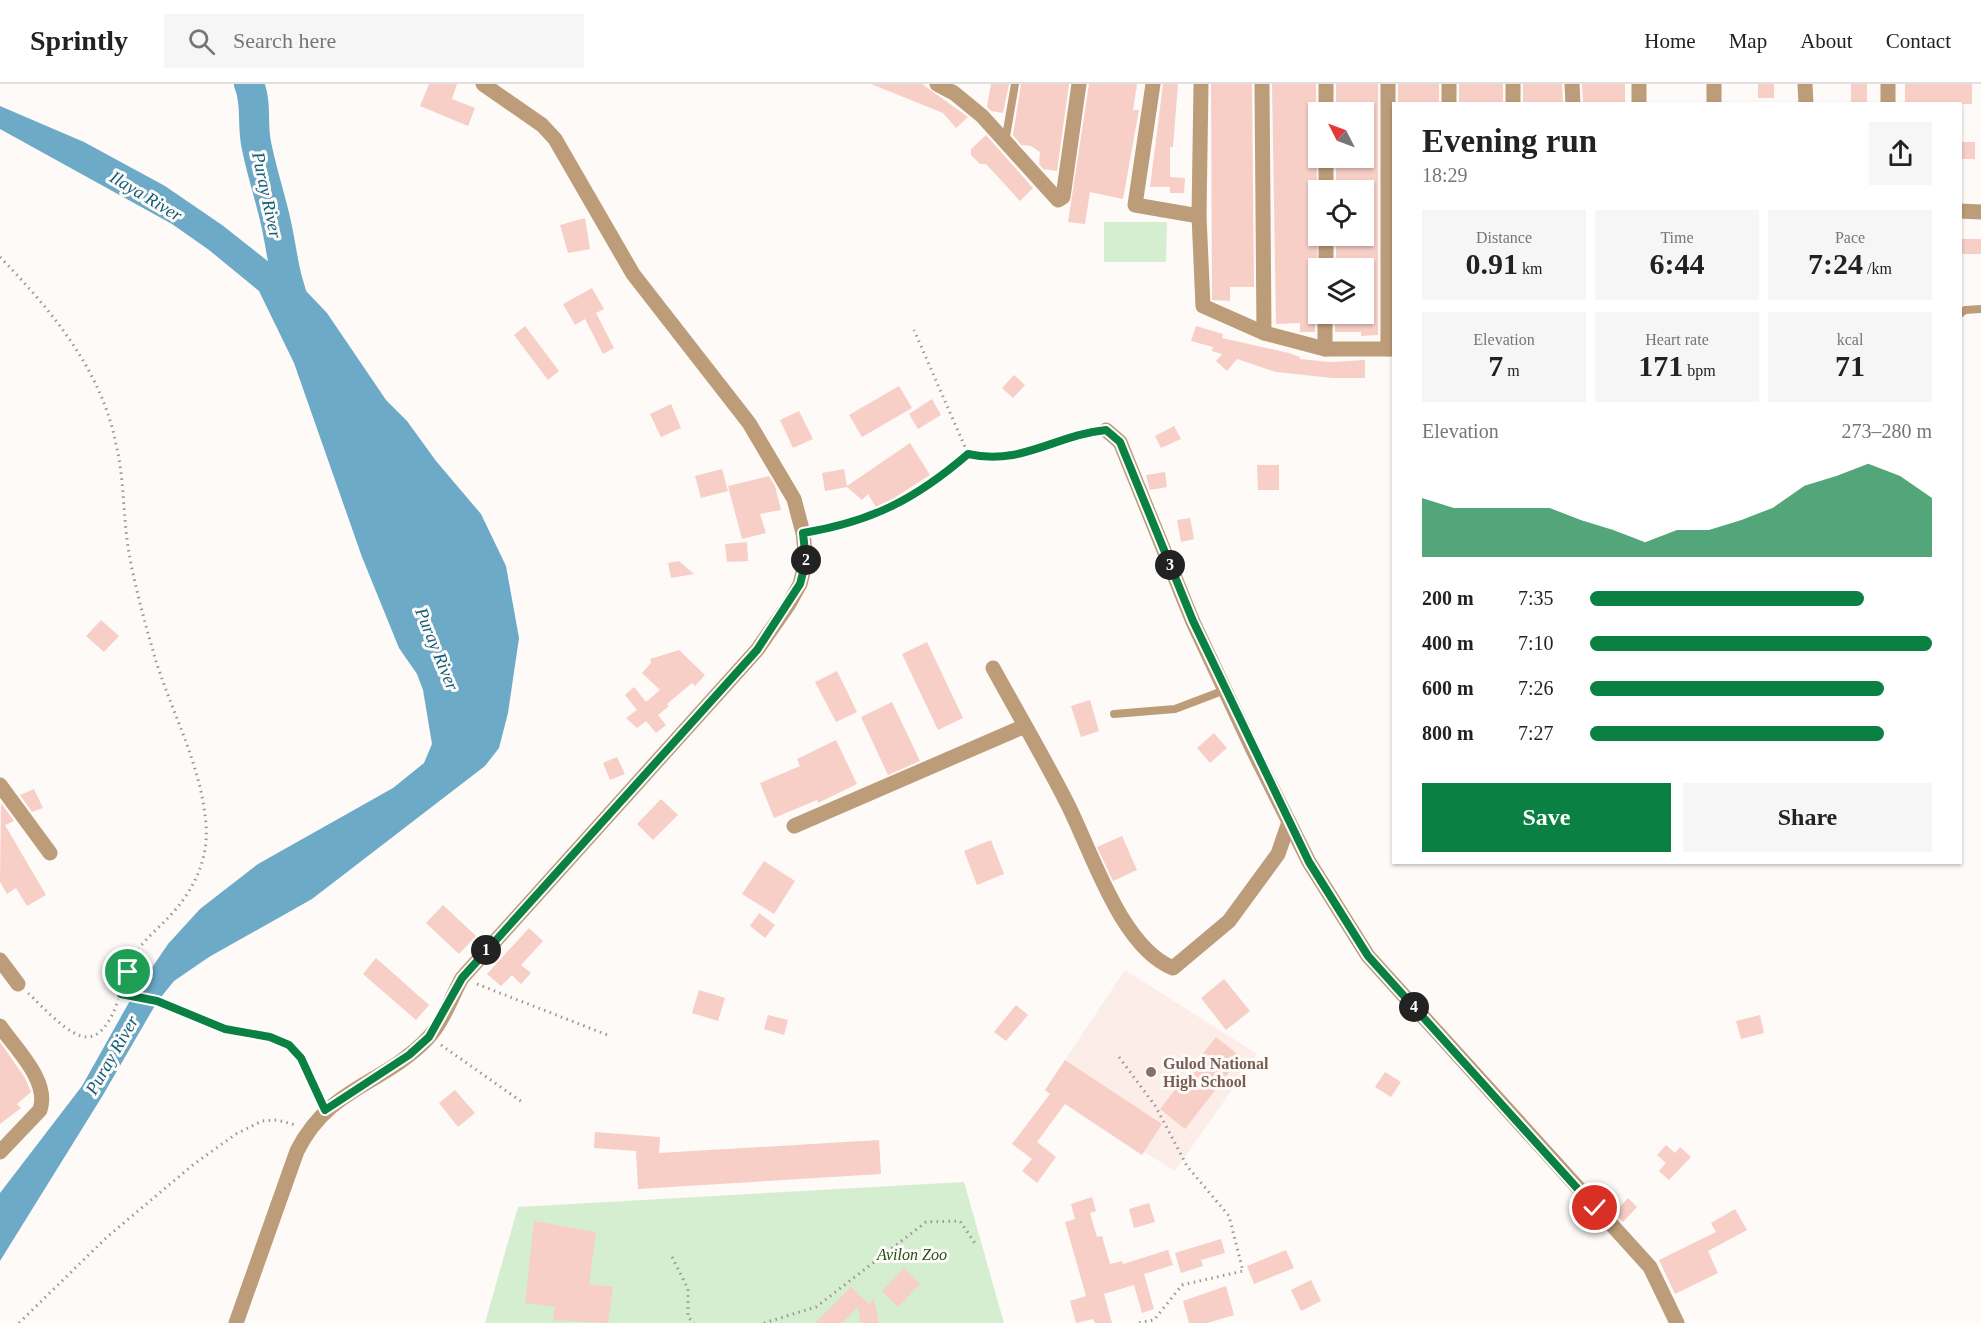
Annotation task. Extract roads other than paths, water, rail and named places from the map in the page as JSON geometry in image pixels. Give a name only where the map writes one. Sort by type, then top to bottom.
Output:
[{"type":"street","points":[[236,1323],[297,1151],[308,1130],[325,1110],[409,1055],[429,1037],[462,978],[757,650],[800,584],[806,561],[803,533],[794,499],[749,423],[633,274],[555,139],[542,125],[483,84]]},
{"type":"street","points":[[937,84],[955,88],[1056,199],[1062,199],[1079,84]]},
{"type":"street","points":[[1153,84],[1136,205],[1199,216]]},
{"type":"street","points":[[1201,84],[1199,216],[1203,306],[1264,333],[1325,349],[1391,349],[1389,84]]},
{"type":"street","points":[[1262,84],[1264,333]]},
{"type":"street","points":[[1326,84],[1326,102]]},
{"type":"street","points":[[1449,84],[1449,102]]},
{"type":"street","points":[[1514,84],[1514,102]]},
{"type":"street","points":[[1572,84],[1573,102]]},
{"type":"street","points":[[1639,84],[1639,102]]},
{"type":"street","points":[[1714,84],[1714,102]]},
{"type":"street","points":[[1805,84],[1806,102]]},
{"type":"street","points":[[1888,84],[1888,102]]},
{"type":"street","points":[[1962,211],[1981,212]]},
{"type":"street","points":[[1325,324],[1325,349]]},
{"type":"street","points":[[1106,430],[1120,442],[1193,621],[1289,822],[1309,862],[1368,956],[1650,1267],[1677,1323]]},
{"type":"street","points":[[993,668],[1067,802],[1113,903],[1145,951],[1158,962],[1173,968],[1229,921],[1278,854],[1289,822]]},
{"type":"street","points":[[794,826],[1024,726]]},
{"type":"street","points":[[0,785],[50,853]]},
{"type":"street","points":[[0,960],[18,984]]},
{"type":"street","points":[[0,1026],[21,1054],[36,1080],[43,1102],[40,1110],[0,1152]]},
{"type":"lane","points":[[1005,142],[1015,84]]},
{"type":"lane","points":[[1962,312],[1965,310],[1981,309]]},
{"type":"lane","points":[[1114,714],[1175,709],[1225,690]]},
{"type":"water","name":"Ilaya River","points":[[0,106],[84,142],[165,186],[222,225],[307,292],[327,313],[386,400],[407,421],[436,461],[481,514],[506,566],[519,638],[508,713],[499,748],[485,766],[312,899],[209,957],[174,981],[157,1002],[103,1095],[0,1261],[0,1193],[82,1086],[132,997],[168,944],[200,909],[258,864],[393,788],[424,763],[432,744],[423,690],[417,674],[399,648],[362,557],[294,363],[259,291],[209,250],[172,224],[0,129]]},
{"type":"waterway","name":"Puray River","points":[[249,84],[253,98],[258,153],[287,278],[298,311]]},
{"type":"place","name":"Gulod National High School","points":[[1151,1072]]},
{"type":"park label","name":"Avilon Zoo","points":[[912,1254]]}]
